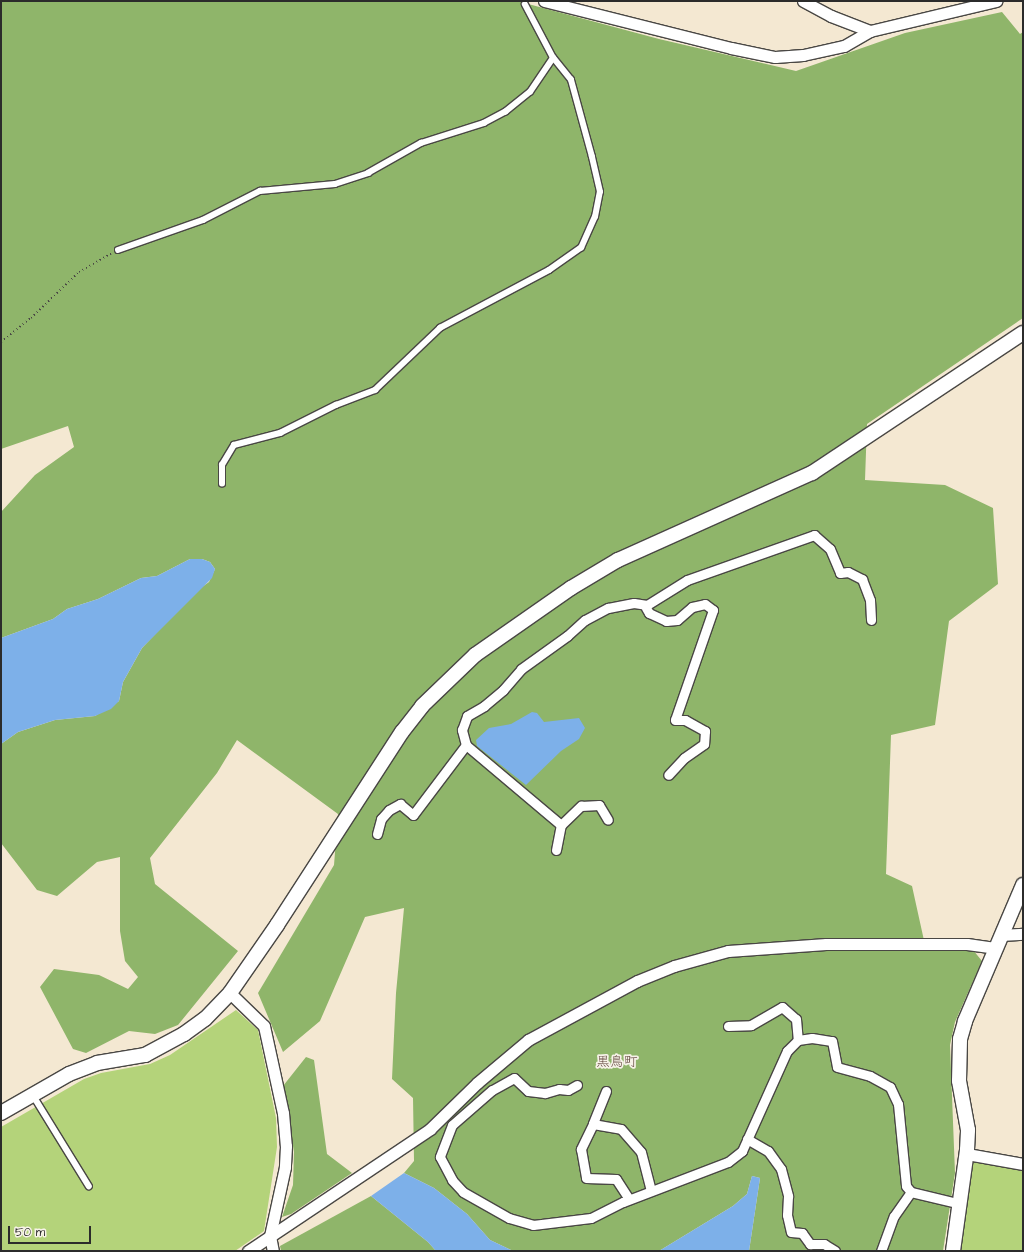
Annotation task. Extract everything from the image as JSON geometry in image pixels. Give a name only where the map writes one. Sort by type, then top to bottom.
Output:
[{"type":"street","points":[[544,1],[731,48],[776,57],[803,55],[844,46],[870,31],[996,1]]},
{"type":"street","points":[[803,1],[831,16],[870,31]]},
{"type":"street","points":[[1,1113],[69,1074],[97,1063],[145,1055],[167,1044],[205,1019],[230,993],[402,732],[436,692],[475,655],[571,588],[618,560],[812,473],[1023,333]]},
{"type":"street","points":[[561,825],[466,745],[462,730],[467,716],[484,706],[503,690],[521,669],[543,651],[567,636],[585,620],[608,608],[634,602],[647,604],[687,580],[814,535],[830,549],[840,573],[848,572],[862,579],[870,600],[871,620]]},
{"type":"street","points":[[646,608],[649,613],[666,621],[677,620],[692,608],[705,604],[713,610],[675,720],[686,720],[705,731],[704,744],[684,758],[668,775]]},
{"type":"street","points":[[377,834],[381,819],[389,810],[400,804],[413,814],[428,798],[438,778],[466,745]]},
{"type":"street","points":[[556,850],[561,825],[581,806],[599,805],[608,820]]},
{"type":"street","points":[[953,1251],[967,1154],[968,1130],[959,1081],[960,1039],[965,1021],[1023,885]]},
{"type":"street","points":[[1001,935],[1023,934]]},
{"type":"street","points":[[248,1251],[430,1129],[477,1083],[528,1040],[637,981],[674,966],[728,950],[826,944],[967,944],[995,948]]},
{"type":"street","points":[[230,993],[264,1026],[283,1113],[286,1146],[285,1167],[270,1236],[273,1251]]},
{"type":"street","points":[[728,1026],[751,1025],[782,1007],[796,1019],[798,1040]]},
{"type":"street","points":[[577,1085],[568,1090],[559,1089],[545,1093],[528,1091],[514,1078],[492,1090],[452,1125],[440,1157],[452,1180],[463,1192],[509,1218],[533,1225],[591,1218],[629,1199],[728,1162],[742,1151],[787,1051],[798,1040],[832,1041],[837,1067],[870,1076],[890,1087],[898,1104],[906,1186],[911,1192],[960,1204]]},
{"type":"street","points":[[606,1091],[581,1149],[586,1178],[616,1179],[629,1199]]},
{"type":"street","points":[[593,1124],[621,1129],[641,1152],[651,1191]]},
{"type":"street","points":[[747,1139],[768,1151],[781,1170],[788,1196],[787,1215],[791,1232],[802,1233],[810,1244],[824,1244],[835,1251]]},
{"type":"street","points":[[967,1154],[1023,1164]]},
{"type":"street","points":[[881,1251],[894,1216],[911,1192]]},
{"type":"lane","points":[[222,484],[222,465],[234,445],[280,433],[336,405],[375,390],[440,328],[548,270],[581,248],[595,217],[600,192],[571,80],[553,58],[525,6]]},
{"type":"lane","points":[[118,250],[203,220],[260,191],[335,184],[368,173],[422,143],[484,123],[505,112],[530,92],[553,58]]},
{"type":"lane","points":[[33,1095],[89,1186]]},
{"type":"path","points":[[1,342],[31,318],[79,272],[118,250]]},
{"type":"green space","points":[[1,1],[517,1],[659,39],[796,71],[905,33],[1002,12],[1020,34],[1023,32],[1023,318],[867,424],[865,480],[945,485],[993,508],[998,584],[949,621],[935,725],[891,735],[886,874],[912,886],[925,945],[973,950],[982,961],[955,1022],[950,1045],[955,1173],[943,1251],[749,1251],[760,1178],[752,1176],[747,1194],[733,1206],[659,1251],[513,1251],[490,1240],[467,1214],[434,1188],[404,1173],[414,1161],[413,1098],[392,1079],[396,993],[404,908],[365,917],[320,1021],[283,1052],[258,993],[334,865],[338,814],[237,740],[217,773],[150,858],[155,884],[238,951],[178,1025],[155,1034],[129,1031],[86,1053],[73,1049],[40,987],[54,969],[99,975],[128,989],[138,977],[125,961],[120,931],[120,857],[97,862],[57,896],[37,890],[1,843],[1,744],[18,732],[55,720],[95,716],[119,701],[123,682],[142,648],[195,592],[209,582],[215,569],[210,562],[202,559],[190,559],[157,576],[141,578],[98,599],[67,609],[53,619],[1,638],[1,512],[35,475],[74,447],[68,426],[1,449]]},
{"type":"green space","points":[[236,1010],[258,1030],[276,1118],[277,1147],[264,1231],[235,1251],[1,1251],[1,1127],[84,1079],[101,1073],[150,1064],[170,1055]]},
{"type":"green space","points":[[306,1057],[314,1060],[327,1154],[352,1173],[291,1214],[282,1217],[293,1185],[294,1152],[283,1086]]},
{"type":"green space","points":[[970,1156],[973,1162],[1023,1167],[1023,1251],[959,1251]]},
{"type":"green space","points":[[371,1196],[428,1242],[436,1251],[281,1251],[280,1246]]},
{"type":"water","points":[[190,559],[202,559],[210,562],[215,569],[212,578],[142,648],[123,682],[119,701],[111,709],[95,716],[55,720],[18,732],[1,744],[1,638],[53,619],[67,609],[98,599],[141,578],[157,576]]},
{"type":"water","points":[[532,712],[537,713],[544,722],[579,718],[585,728],[579,739],[561,751],[526,785],[477,746],[476,740],[489,728],[511,724]]},
{"type":"water","points":[[404,1173],[434,1188],[467,1214],[490,1240],[513,1251],[436,1251],[428,1242],[371,1196]]},
{"type":"water","points":[[752,1176],[760,1178],[749,1251],[659,1251],[733,1206],[747,1194]]},
{"type":"district","name":"黒鳥町","points":[[617,1062]]}]
